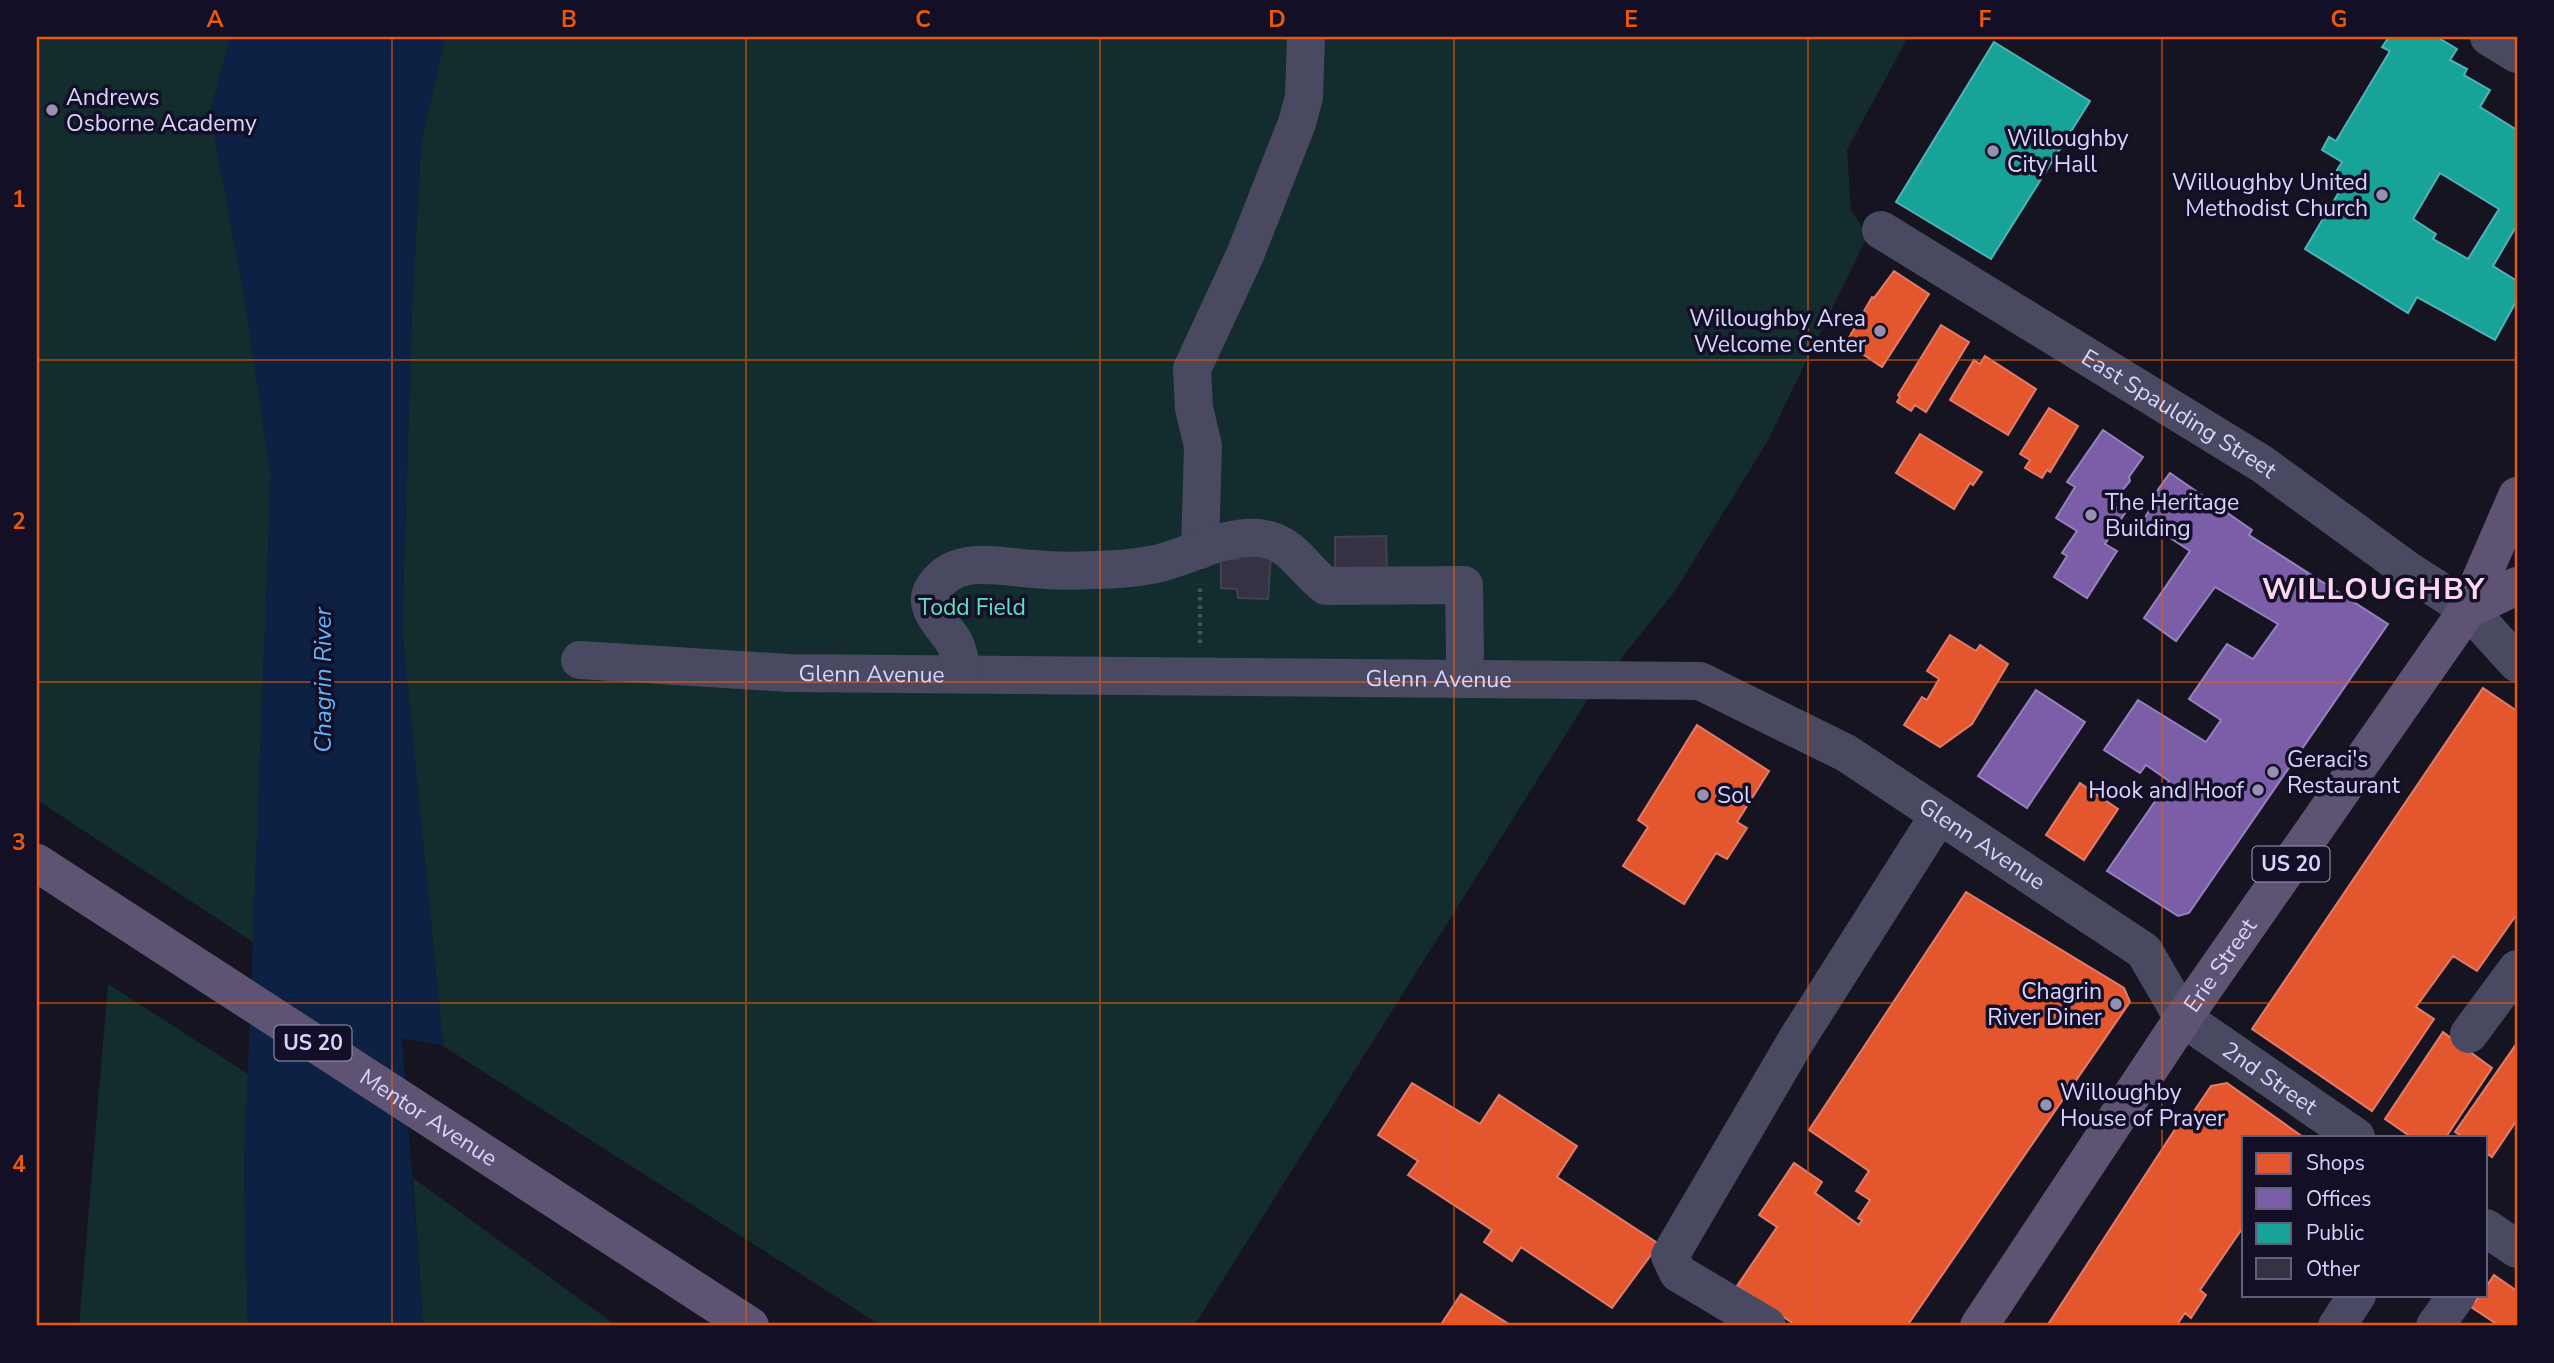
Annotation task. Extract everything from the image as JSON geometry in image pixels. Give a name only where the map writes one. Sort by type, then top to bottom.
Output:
[{"type":"main road","name":"Erie Street","points":[[1979,1326],[2183,1018],[2468,609],[2517,496]]},
{"type":"main road","name":"US 20","points":[[2468,609],[2517,586]]},
{"type":"main road","name":"Mentor Avenue","points":[[40,865],[750,1326]]},
{"type":"street","points":[[1200,550],[1203,446],[1194,408],[1192,369],[1245,256],[1297,123],[1304,97],[1306,37]]},
{"type":"street","points":[[2489,37],[2517,54]]},
{"type":"street","name":"East Spaulding Street","points":[[1881,230],[2262,464],[2409,571],[2468,609],[2517,663]]},
{"type":"street","points":[[962,673],[956,644],[932,610],[930,595],[940,580],[965,565],[1107,570],[1156,564],[1246,537],[1268,539],[1287,547],[1312,576],[1326,586],[1464,585],[1465,656]]},
{"type":"street","name":"Glenn Avenue","points":[[580,660],[789,673],[1700,681],[1846,754],[2144,951],[2183,1018]]},
{"type":"street","points":[[1753,1318],[1678,1273],[1670,1256],[1790,1051],[1939,815]]},
{"type":"street","points":[[2469,1034],[2517,969]]},
{"type":"street","name":"2nd Street","points":[[2183,1018],[2355,1136]]},
{"type":"street","points":[[2337,1326],[2356,1296]]},
{"type":"street","points":[[2435,1326],[2456,1296]]},
{"type":"path","points":[[1199,676],[1200,550]]},
{"type":"green space","points":[[37,37],[230,37],[210,114],[242,283],[271,475],[253,942],[37,800]]},
{"type":"green space","name":"Todd Field","points":[[445,37],[1908,37],[1847,150],[1851,210],[1868,235],[1767,442],[1675,591],[1585,704],[1194,1326],[882,1326],[443,1046],[402,629],[412,310],[421,143]]},
{"type":"green space","points":[[108,984],[248,1074],[244,1170],[248,1326],[79,1326]]},
{"type":"green space","points":[[413,1178],[617,1326],[423,1326]]},
{"type":"water","name":"Chagrin River","points":[[230,37],[445,37],[421,143],[412,310],[402,629],[443,1046],[402,1038],[423,1326],[248,1326],[244,1170],[271,475],[242,283],[210,114]]},
{"type":"building: Shops","name":"Willoughby Area Welcome Center","points":[[1894,271],[1929,294],[1882,367],[1846,343],[1872,297],[1874,298]]},
{"type":"building: Shops","points":[[1941,325],[1969,342],[1926,412],[1915,405],[1911,411],[1897,402],[1900,397],[1898,395]]},
{"type":"building: Shops","points":[[1985,356],[2036,389],[2008,435],[1950,400],[1974,360],[1980,364]]},
{"type":"building: Shops","points":[[2049,408],[2078,426],[2050,472],[2047,470],[2042,478],[2025,468],[2030,460],[2020,454]]},
{"type":"building: Shops","points":[[1920,434],[1982,472],[1973,485],[1970,483],[1954,509],[1896,473]]},
{"type":"building: Shops","points":[[1950,635],[1976,651],[1980,645],[2008,664],[1972,724],[1940,747],[1904,725],[1922,697],[1927,700],[1939,679],[1927,671]]},
{"type":"building: Shops","points":[[2483,688],[2517,711],[2517,914],[2477,971],[2453,956],[2416,1007],[2434,1019],[2372,1111],[2252,1029]]},
{"type":"building: Shops","name":"Sol","points":[[1697,725],[1769,771],[1737,822],[1747,828],[1727,859],[1716,853],[1684,904],[1623,866],[1648,827],[1638,820]]},
{"type":"building: Shops","points":[[2080,783],[2118,809],[2084,860],[2046,835]]},
{"type":"building: Shops","points":[[1966,892],[2124,988],[2130,1002],[1907,1326],[1797,1326],[1737,1286],[1777,1227],[1759,1215],[1794,1163],[1822,1182],[1815,1193],[1859,1225],[1862,1220],[1858,1218],[1870,1200],[1856,1191],[1869,1171],[1809,1130]]},
{"type":"building: Shops","points":[[2443,1032],[2492,1068],[2447,1136],[2410,1136],[2385,1119]]},
{"type":"building: Shops","points":[[2517,1043],[2517,1120],[2492,1157],[2488,1154],[2488,1136],[2461,1136],[2455,1132]]},
{"type":"building: Shops","points":[[1412,1083],[1480,1124],[1499,1095],[1577,1146],[1557,1177],[1659,1244],[1612,1308],[1521,1247],[1512,1261],[1484,1242],[1492,1230],[1408,1175],[1418,1161],[1378,1135]]},
{"type":"building: Shops","points":[[2227,1083],[2302,1136],[2242,1136],[2242,1229],[2200,1290],[2206,1295],[2191,1318],[2185,1313],[2176,1326],[2047,1326],[2181,1120],[2186,1123],[2211,1086]]},
{"type":"building: Shops","points":[[2494,1275],[2517,1291],[2517,1326],[2492,1326],[2495,1323],[2471,1307],[2479,1296],[2488,1296],[2488,1284]]},
{"type":"building: Shops","points":[[1461,1294],[1512,1326],[1440,1326]]},
{"type":"building: Offices","name":"The Heritage Building","points":[[2103,430],[2143,457],[2129,477],[2130,481],[2111,504],[2125,513],[2105,544],[2117,551],[2087,598],[2054,577],[2067,556],[2062,553],[2077,531],[2056,518],[2075,487],[2067,482]]},
{"type":"building: Offices","points":[[2170,473],[2252,530],[2249,535],[2388,624],[2189,913],[2178,916],[2107,871],[2169,781],[2146,765],[2140,773],[2104,750],[2138,700],[2206,742],[2221,720],[2189,699],[2227,644],[2253,659],[2278,624],[2215,587],[2176,641],[2144,618],[2190,551],[2143,520],[2156,501],[2152,498]]},
{"type":"building: Offices","points":[[2036,690],[2085,722],[2027,808],[1978,776]]},
{"type":"building: Public","name":"Willoughby United Methodist Church","points":[[2389,37],[2437,37],[2457,49],[2450,60],[2467,69],[2464,75],[2490,90],[2480,107],[2517,130],[2517,225],[2493,266],[2517,281],[2517,300],[2495,340],[2417,297],[2408,313],[2305,249],[2345,182],[2334,175],[2342,162],[2322,150],[2329,137],[2336,141],[2390,51],[2382,47]],"holes":[[[2440,173],[2499,209],[2468,259],[2433,239],[2436,234],[2413,219]]]},
{"type":"building: Public","name":"Willoughby City Hall","points":[[1994,42],[2090,101],[1991,259],[1896,202]]},
{"type":"building: Other","points":[[1386,536],[1387,570],[1335,571],[1335,537]]},
{"type":"building: Other","points":[[1241,552],[1271,554],[1268,599],[1238,598],[1237,589],[1221,588],[1221,558],[1238,559]]},
{"type":"place","name":"Andrews Osborne Academy","points":[[52,110]]},
{"type":"place","name":"Willoughby City Hall","points":[[1993,151]]},
{"type":"place","name":"Willoughby United Methodist Church","points":[[2382,195]]},
{"type":"place","name":"Willoughby Area Welcome Center","points":[[1880,331]]},
{"type":"place","name":"The Heritage Building","points":[[2091,515]]},
{"type":"place","name":"Geraci's Restaurant","points":[[2273,772]]},
{"type":"place","name":"Hook and Hoof","points":[[2258,790]]},
{"type":"place","name":"Sol","points":[[1703,795]]},
{"type":"place","name":"Chagrin River Diner","points":[[2116,1004]]},
{"type":"place","name":"Willoughby House of Prayer","points":[[2046,1105]]},
{"type":"district","name":"WILLOUGHBY","points":[[2374,589]]}]
